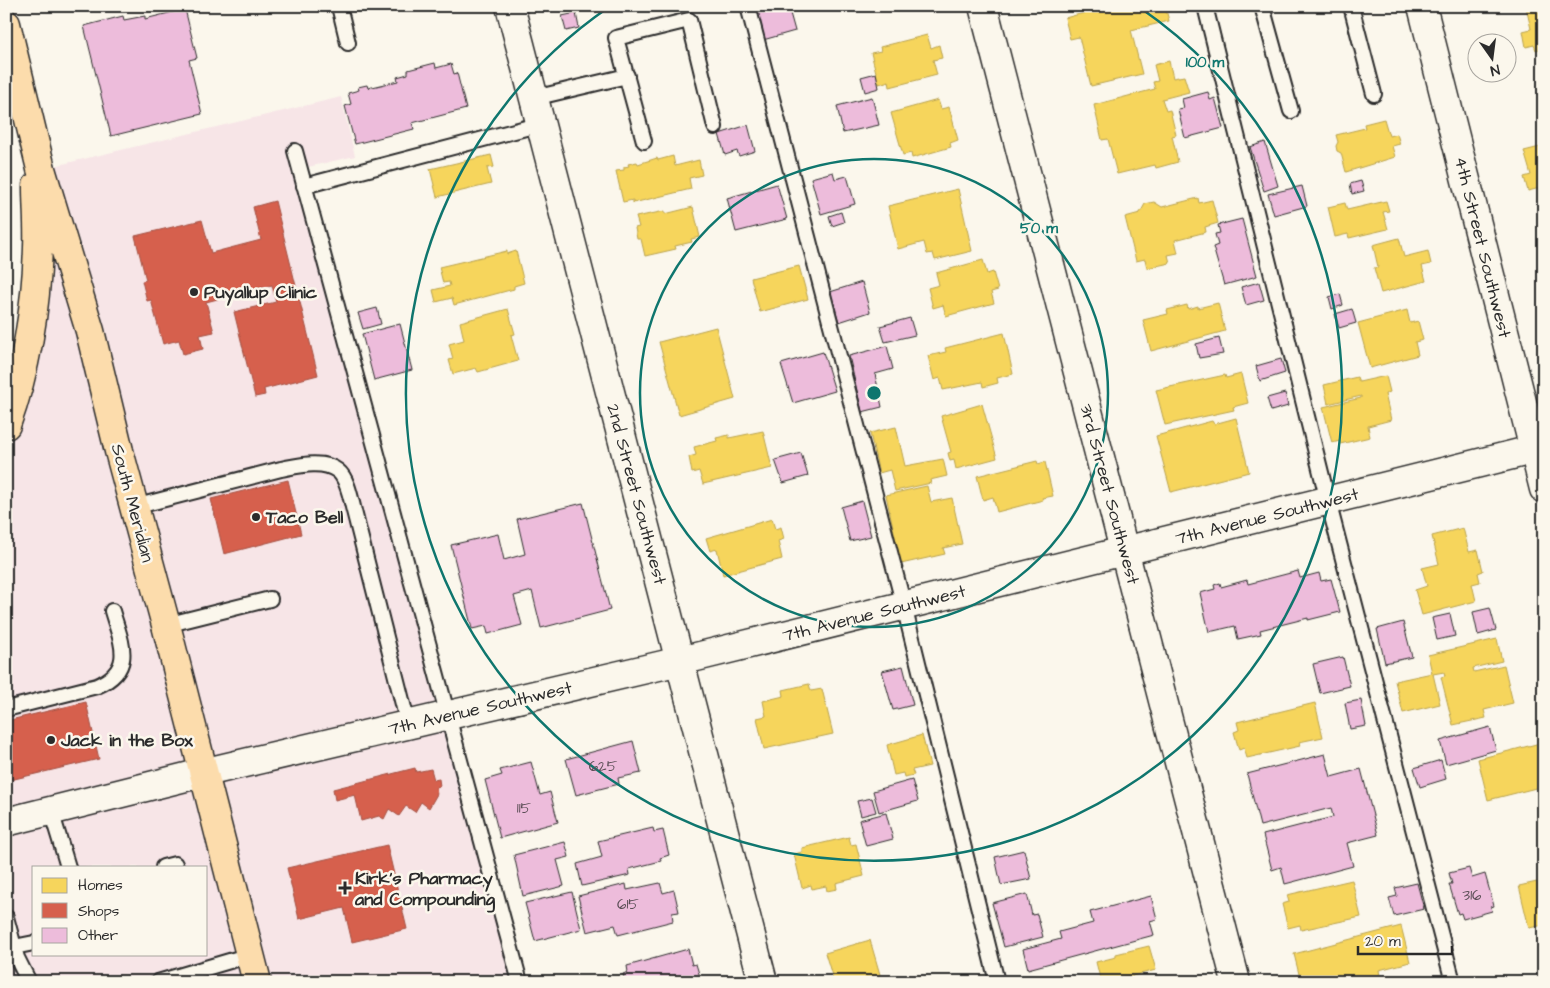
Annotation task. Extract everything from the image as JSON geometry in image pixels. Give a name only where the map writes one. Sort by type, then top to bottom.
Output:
[{"type":"main road","name":"South Meridian","points":[[6,24],[30,125],[90,331],[257,982]]},
{"type":"main road","points":[[6,424],[24,367],[32,324],[36,285],[38,245],[37,168],[30,125]]},
{"type":"street","name":"2nd Street Southwest","points":[[510,6],[763,982]]},
{"type":"street","name":"3rd Street Southwest","points":[[983,6],[1236,982]]},
{"type":"street","name":"4th Street Southwest","points":[[1422,6],[1539,449],[1544,489]]},
{"type":"street","name":"7th Avenue Southwest","points":[[6,822],[202,773],[680,661],[1539,449]]},
{"type":"lane","points":[[339,6],[348,43]]},
{"type":"lane","points":[[748,6],[904,606],[997,982]]},
{"type":"lane","points":[[1206,6],[1328,501],[1453,982]]},
{"type":"lane","points":[[1262,6],[1291,111]]},
{"type":"lane","points":[[1351,6],[1374,94]]},
{"type":"lane","points":[[644,141],[616,38],[688,20],[715,127]]},
{"type":"lane","points":[[534,98],[626,76]]},
{"type":"lane","points":[[304,186],[541,124]]},
{"type":"lane","points":[[295,152],[520,982]]},
{"type":"lane","points":[[134,507],[281,469],[317,465],[330,467],[339,472],[345,482],[354,511],[408,724]]},
{"type":"lane","points":[[166,625],[270,599]]},
{"type":"lane","points":[[6,709],[98,686],[116,675],[121,668],[123,656],[112,611]]},
{"type":"lane","points":[[51,811],[68,866]]},
{"type":"lane","points":[[6,917],[14,947],[29,982]]},
{"type":"lane","points":[[14,947],[32,943]]},
{"type":"lane","points":[[158,982],[250,955]]},
{"type":"shaded area","points":[[341,97],[355,156],[295,170],[520,982],[6,982],[6,425],[42,169]]},
{"type":"building: Homes","points":[[1110,6],[1165,6],[1169,21],[1131,30],[1142,74],[1091,86],[1079,37],[1070,39],[1065,18]]},
{"type":"building: Homes","points":[[1544,6],[1544,48],[1536,50],[1534,45],[1526,47],[1523,31],[1531,29],[1526,7]]},
{"type":"building: Homes","points":[[927,35],[931,48],[939,45],[942,58],[933,60],[937,75],[890,87],[889,81],[879,84],[871,53],[881,51],[880,47]]},
{"type":"building: Homes","points":[[1169,61],[1173,78],[1184,76],[1189,92],[1162,99],[1166,111],[1170,110],[1176,135],[1172,136],[1178,162],[1156,168],[1155,165],[1117,174],[1108,139],[1102,140],[1094,105],[1155,89],[1153,82],[1158,81],[1154,65]]},
{"type":"building: Homes","points":[[938,100],[941,109],[949,107],[958,140],[950,143],[951,147],[912,158],[911,153],[903,155],[891,113]]},
{"type":"building: Homes","points":[[1384,119],[1389,136],[1397,134],[1400,144],[1392,146],[1395,157],[1346,172],[1341,153],[1337,151],[1336,146],[1338,142],[1336,135],[1365,128],[1364,124]]},
{"type":"building: Homes","points":[[1544,146],[1544,187],[1528,191],[1524,177],[1531,175],[1524,151]]},
{"type":"building: Homes","points":[[491,155],[494,167],[487,168],[491,184],[437,197],[430,169]]},
{"type":"building: Homes","points":[[673,156],[675,166],[699,160],[702,175],[689,178],[691,189],[633,203],[633,200],[623,202],[616,171],[624,170],[624,167],[629,166],[628,164],[637,162],[638,164],[657,158],[658,160]]},
{"type":"building: Homes","points":[[958,189],[972,251],[935,260],[933,253],[927,254],[924,242],[898,249],[888,206]]},
{"type":"building: Homes","points":[[1198,198],[1199,203],[1212,200],[1218,223],[1205,227],[1206,232],[1175,240],[1178,253],[1168,255],[1170,263],[1147,268],[1145,259],[1136,261],[1125,217],[1140,213],[1145,204],[1154,202],[1162,207]]},
{"type":"building: Homes","points":[[1386,201],[1389,211],[1383,212],[1388,229],[1349,238],[1348,234],[1335,237],[1328,207],[1345,203],[1347,210]]},
{"type":"building: Homes","points":[[693,207],[700,237],[691,239],[692,242],[675,246],[676,249],[645,256],[641,239],[637,239],[635,228],[639,227],[636,217],[665,211],[665,214]]},
{"type":"building: Homes","points":[[1399,238],[1404,257],[1428,251],[1431,264],[1422,266],[1426,281],[1381,293],[1374,268],[1378,267],[1373,245]]},
{"type":"building: Homes","points":[[507,251],[507,254],[516,251],[524,283],[514,286],[514,289],[454,305],[452,298],[436,302],[433,290],[450,286],[449,282],[443,283],[439,267]]},
{"type":"building: Homes","points":[[983,260],[987,274],[993,272],[998,290],[991,292],[994,303],[946,316],[943,305],[933,308],[928,288],[939,285],[936,273]]},
{"type":"building: Homes","points":[[799,266],[808,299],[760,312],[751,278]]},
{"type":"building: Homes","points":[[1218,303],[1225,331],[1151,351],[1143,320],[1168,314],[1167,310],[1187,305],[1188,309]]},
{"type":"building: Homes","points":[[508,309],[515,334],[511,335],[518,361],[478,372],[476,368],[453,374],[449,360],[453,359],[449,344],[464,340],[460,322]]},
{"type":"building: Homes","points":[[1407,310],[1410,323],[1418,321],[1423,340],[1415,342],[1418,355],[1370,368],[1358,323]]},
{"type":"building: Homes","points":[[716,327],[735,399],[679,415],[659,342]]},
{"type":"building: Homes","points":[[1004,333],[1013,374],[997,378],[998,383],[983,387],[982,382],[943,390],[940,378],[934,380],[928,356],[946,352],[945,348]]},
{"type":"building: Homes","points":[[1241,374],[1248,403],[1233,407],[1234,410],[1165,425],[1156,390],[1225,375],[1226,378]]},
{"type":"building: Homes","points":[[1386,376],[1390,392],[1385,394],[1391,420],[1368,426],[1370,437],[1340,444],[1340,441],[1332,443],[1323,407],[1361,398],[1361,396],[1328,404],[1324,385],[1357,377],[1359,382]]},
{"type":"building: Homes","points":[[982,404],[997,458],[956,469],[954,460],[950,461],[948,453],[951,452],[941,416]]},
{"type":"building: Homes","points":[[1236,418],[1249,472],[1171,492],[1156,436],[1212,421],[1214,424]]},
{"type":"building: Homes","points":[[896,427],[905,466],[943,459],[947,476],[930,480],[931,483],[895,491],[890,470],[879,473],[870,433]]},
{"type":"building: Homes","points":[[763,431],[772,468],[703,484],[699,471],[692,473],[689,457],[696,455],[694,447],[717,441],[716,438],[729,435],[729,438]]},
{"type":"building: Homes","points":[[1037,461],[1038,464],[1045,462],[1053,496],[997,512],[993,497],[983,500],[977,476]]},
{"type":"building: Homes","points":[[927,486],[931,502],[952,498],[962,544],[943,548],[945,554],[901,564],[886,495]]},
{"type":"building: Homes","points":[[772,519],[775,529],[781,527],[784,539],[778,541],[782,559],[723,575],[717,549],[710,551],[706,538]]},
{"type":"building: Homes","points":[[1463,528],[1469,552],[1478,550],[1483,571],[1478,573],[1480,582],[1472,584],[1476,601],[1422,615],[1415,590],[1427,586],[1422,568],[1439,564],[1432,536]]},
{"type":"building: Homes","points":[[1497,639],[1502,661],[1473,668],[1474,672],[1504,665],[1513,703],[1484,710],[1486,718],[1453,725],[1441,677],[1445,676],[1444,672],[1433,674],[1440,704],[1403,713],[1395,681],[1432,673],[1428,655]]},
{"type":"building: Homes","points":[[809,684],[811,691],[822,689],[833,734],[764,749],[757,718],[766,716],[763,701],[784,696],[783,690]]},
{"type":"building: Homes","points":[[1315,703],[1323,737],[1299,742],[1300,746],[1247,758],[1244,748],[1239,750],[1234,732],[1239,730],[1237,722]]},
{"type":"building: Homes","points":[[922,735],[930,766],[912,770],[914,775],[904,777],[903,773],[894,775],[887,745]]},
{"type":"building: Homes","points":[[1544,742],[1544,786],[1488,800],[1478,759]]},
{"type":"building: Homes","points":[[849,837],[851,845],[856,844],[864,876],[836,883],[837,889],[827,891],[826,886],[812,889],[811,885],[802,888],[794,854],[802,852],[802,848]]},
{"type":"building: Homes","points":[[1352,880],[1361,917],[1301,930],[1300,925],[1288,928],[1282,904],[1289,902],[1287,895]]},
{"type":"building: Homes","points":[[1537,882],[1541,897],[1544,896],[1544,925],[1529,928],[1519,886]]},
{"type":"building: Homes","points":[[1401,926],[1410,962],[1379,970],[1380,976],[1356,982],[1349,982],[1348,978],[1340,980],[1341,982],[1301,982],[1294,954]]},
{"type":"building: Homes","points":[[870,940],[881,978],[869,982],[834,982],[825,953]]},
{"type":"building: Homes","points":[[1149,946],[1156,970],[1132,976],[1133,979],[1130,982],[1101,982],[1096,962],[1116,957],[1116,954]]},
{"type":"building: Homes","points":[[1059,976],[1060,982],[1036,982]]},
{"type":"building: Shops","name":"Puyallup Clinic","points":[[275,201],[318,375],[264,389],[265,395],[255,397],[234,312],[276,302],[272,285],[206,302],[214,332],[200,335],[203,349],[183,354],[179,340],[163,344],[151,300],[147,301],[142,281],[146,280],[135,236],[202,220],[211,253],[261,240],[253,207]]},
{"type":"building: Shops","name":"Taco Bell","points":[[288,480],[301,534],[224,554],[211,499]]},
{"type":"building: Shops","name":"Jack in the Box","points":[[86,702],[99,759],[6,781],[6,721]]},
{"type":"building: Shops","points":[[415,768],[416,772],[431,769],[434,780],[439,779],[440,786],[436,787],[437,794],[429,808],[421,802],[415,812],[406,806],[399,816],[389,809],[384,819],[379,816],[361,821],[355,795],[335,800],[333,789]]},
{"type":"building: Shops","name":"Kirk's Pharmacy and Compounding","points":[[387,845],[407,929],[352,942],[344,908],[299,919],[287,868]]},
{"type":"building: Other","points":[[761,6],[788,6],[795,31],[763,40],[755,8]]},
{"type":"building: Other","points":[[185,9],[197,58],[189,60],[202,114],[111,136],[84,26],[123,16],[124,20],[145,16],[145,19]]},
{"type":"building: Other","points":[[576,13],[579,28],[566,31],[562,16]]},
{"type":"building: Other","points":[[435,63],[436,68],[451,64],[454,74],[457,73],[466,109],[412,123],[414,129],[355,144],[345,106],[351,104],[348,93],[359,90],[358,87],[367,85],[368,88],[398,81],[397,77],[408,74],[408,70]]},
{"type":"building: Other","points":[[876,73],[879,88],[865,92],[861,77]]},
{"type":"building: Other","points":[[1208,92],[1210,100],[1215,98],[1223,128],[1185,138],[1178,109],[1184,108],[1182,99]]},
{"type":"building: Other","points":[[872,97],[879,125],[843,133],[837,106]]},
{"type":"building: Other","points":[[748,125],[755,151],[739,156],[737,151],[725,155],[719,134]]},
{"type":"building: Other","points":[[1265,142],[1278,186],[1264,191],[1250,147]]},
{"type":"building: Other","points":[[833,172],[835,179],[847,176],[855,204],[821,214],[811,178]]},
{"type":"building: Other","points":[[1361,181],[1364,191],[1352,194],[1350,184]]},
{"type":"building: Other","points":[[777,184],[787,219],[736,232],[727,198]]},
{"type":"building: Other","points":[[1302,186],[1307,206],[1274,215],[1268,194]]},
{"type":"building: Other","points":[[841,212],[844,222],[832,226],[829,216]]},
{"type":"building: Other","points":[[1242,219],[1257,276],[1224,285],[1213,247],[1218,245],[1215,234],[1220,233],[1218,225]]},
{"type":"building: Other","points":[[862,282],[870,312],[839,322],[830,292]]},
{"type":"building: Other","points":[[1259,282],[1264,300],[1246,305],[1241,287]]},
{"type":"building: Other","points":[[1340,294],[1343,305],[1332,309],[1329,297]]},
{"type":"building: Other","points":[[377,308],[381,324],[363,329],[358,313]]},
{"type":"building: Other","points":[[1352,309],[1356,323],[1339,328],[1335,314]]},
{"type":"building: Other","points":[[910,318],[915,335],[885,342],[880,326]]},
{"type":"building: Other","points":[[400,324],[412,370],[374,380],[362,334]]},
{"type":"building: Other","points":[[1219,338],[1223,354],[1199,358],[1196,344]]},
{"type":"building: Other","points":[[887,346],[893,369],[875,374],[882,407],[862,412],[849,356]]},
{"type":"building: Other","points":[[823,352],[835,391],[793,403],[781,364]]},
{"type":"building: Other","points":[[1281,359],[1285,373],[1260,381],[1256,366]]},
{"type":"building: Other","points":[[1285,393],[1288,406],[1271,411],[1267,398]]},
{"type":"building: Other","points":[[801,453],[808,476],[783,483],[775,460]]},
{"type":"building: Other","points":[[862,501],[871,536],[850,541],[841,507]]},
{"type":"building: Other","points":[[583,503],[610,610],[541,628],[532,591],[514,596],[522,625],[488,634],[486,626],[472,629],[451,545],[498,534],[504,560],[525,554],[517,519]]},
{"type":"building: Other","points":[[1298,571],[1300,578],[1319,573],[1321,581],[1331,579],[1340,612],[1260,630],[1261,634],[1238,639],[1235,626],[1209,632],[1200,593],[1215,589],[1214,585],[1220,583],[1221,587],[1247,580],[1248,584]]},
{"type":"building: Other","points":[[1490,608],[1496,630],[1478,635],[1473,612]]},
{"type":"building: Other","points":[[1450,614],[1455,636],[1437,640],[1432,618]]},
{"type":"building: Other","points":[[1403,622],[1412,657],[1385,663],[1377,629]]},
{"type":"building: Other","points":[[1343,657],[1350,686],[1320,693],[1313,664]]},
{"type":"building: Other","points":[[903,666],[913,705],[893,710],[882,671]]},
{"type":"building: Other","points":[[1361,700],[1366,726],[1350,729],[1345,703]]},
{"type":"building: Other","points":[[1490,727],[1496,750],[1446,764],[1440,741]]},
{"type":"building: Other","points":[[633,741],[641,773],[618,778],[619,784],[576,795],[566,759]]},
{"type":"building: Other","points":[[1325,754],[1331,777],[1361,769],[1378,835],[1347,843],[1353,866],[1285,884],[1281,867],[1272,870],[1263,835],[1333,817],[1331,808],[1260,826],[1247,774]]},
{"type":"building: Other","points":[[1441,760],[1446,779],[1420,787],[1414,768]]},
{"type":"building: Other","points":[[531,762],[540,795],[550,792],[558,822],[500,838],[485,780],[502,775],[500,770]]},
{"type":"building: Other","points":[[912,780],[918,801],[879,812],[873,791]]},
{"type":"building: Other","points":[[872,798],[876,812],[861,816],[857,801]]},
{"type":"building: Other","points":[[886,813],[893,839],[866,846],[859,820]]},
{"type":"building: Other","points":[[653,828],[654,832],[663,830],[669,855],[660,858],[661,861],[629,869],[630,875],[582,886],[577,864],[602,857],[598,841]]},
{"type":"building: Other","points":[[565,842],[569,857],[557,860],[564,886],[523,896],[514,855]]},
{"type":"building: Other","points":[[1024,850],[1031,879],[1001,885],[995,857]]},
{"type":"building: Other","points":[[1469,868],[1472,878],[1485,874],[1494,906],[1491,907],[1492,911],[1463,919],[1461,913],[1458,914],[1449,884],[1452,884],[1449,873]]},
{"type":"building: Other","points":[[660,883],[663,893],[674,890],[679,912],[672,913],[673,921],[618,935],[615,925],[587,932],[578,896],[626,884],[627,890]]},
{"type":"building: Other","points":[[1417,883],[1424,909],[1394,916],[1389,898],[1397,896],[1395,888]]},
{"type":"building: Other","points":[[572,892],[581,929],[535,941],[525,903]]},
{"type":"building: Other","points":[[1027,894],[1032,915],[1037,914],[1043,937],[1004,947],[992,903]]},
{"type":"building: Other","points":[[1151,896],[1157,919],[1150,921],[1154,935],[1028,969],[1023,949],[1061,939],[1059,932],[1093,923],[1090,912]]},
{"type":"building: Other","points":[[688,949],[692,965],[696,964],[700,977],[695,979],[696,982],[625,982],[623,974],[628,972],[627,966]]},
{"type":"place","name":"Puyallup Clinic","points":[[194,292]]},
{"type":"place","name":"Taco Bell","points":[[256,517]]},
{"type":"place","name":"Jack in the Box","points":[[51,740]]},
{"type":"place","name":"Kirk's Pharmacy and Compounding","points":[[345,888]]}]
